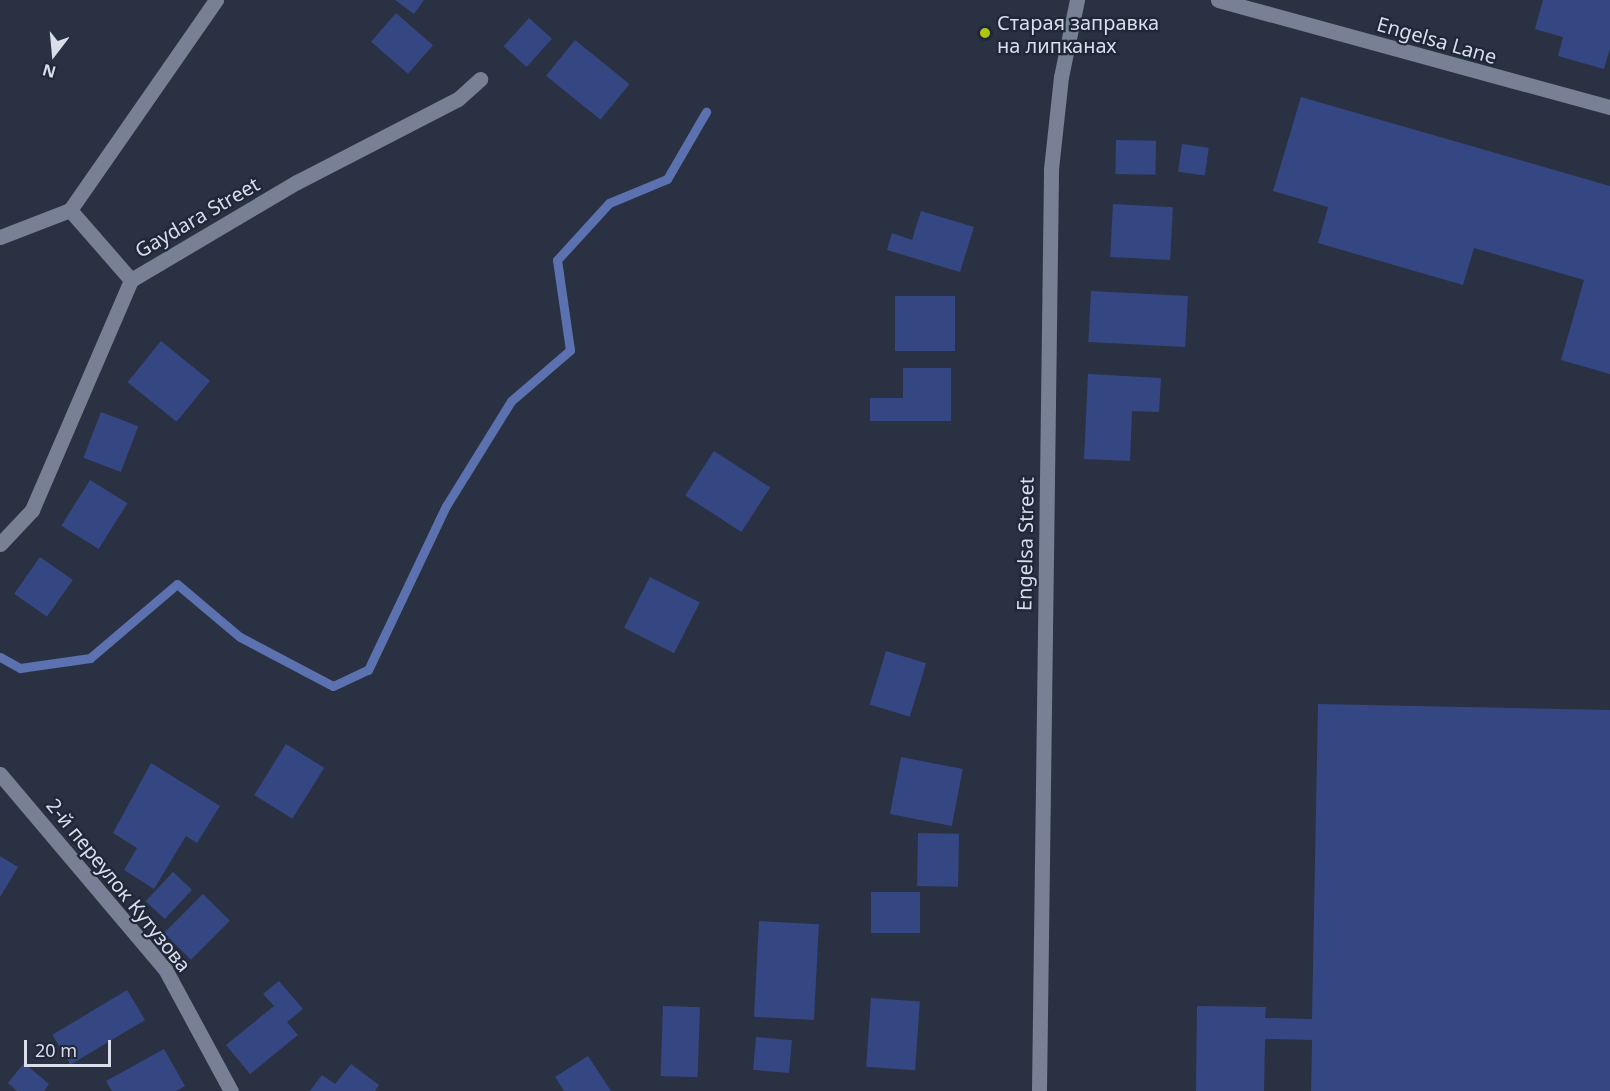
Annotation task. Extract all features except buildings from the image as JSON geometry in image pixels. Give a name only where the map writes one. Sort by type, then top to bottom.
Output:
[{"type":"street","points":[[0,237],[70,210],[216,0]]},
{"type":"street","name":"Engelsa Street","points":[[1039,1091],[1051,168],[1061,77],[1077,0]]},
{"type":"street","name":"Engelsa Lane","points":[[1218,0],[1610,107]]},
{"type":"street","name":"Gaydara Street","points":[[0,544],[32,510],[131,280],[297,183],[458,99],[480,79]]},
{"type":"street","points":[[70,210],[131,280]]},
{"type":"street","name":"2-й переулок Кутузова","points":[[0,774],[165,969],[231,1091]]},
{"type":"waterway","points":[[0,657],[20,668],[90,658],[177,584],[240,637],[333,686],[368,670],[446,506],[511,401],[570,350],[557,260],[609,203],[667,179],[706,112]]},
{"type":"place","name":"Старая заправка на липканах","points":[[985,33]]}]
